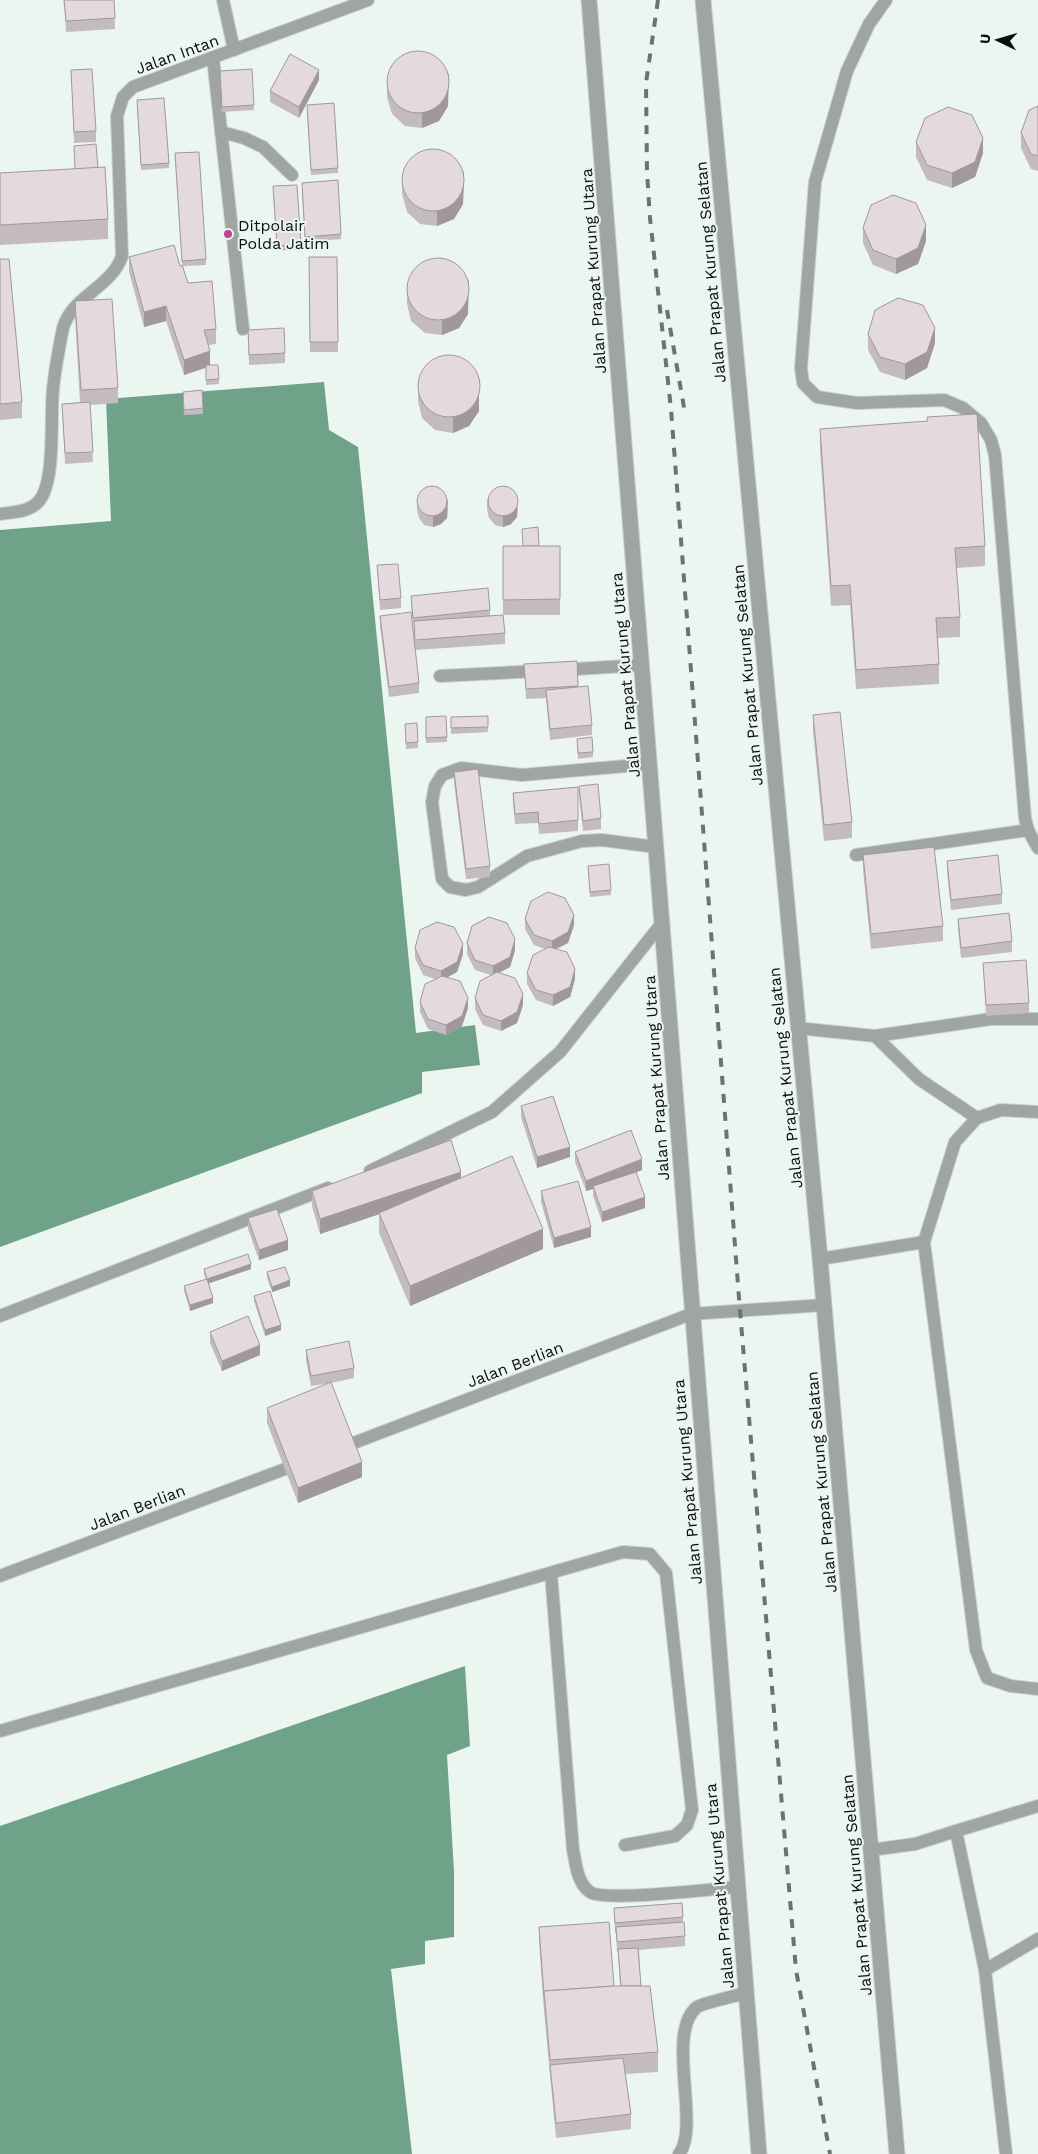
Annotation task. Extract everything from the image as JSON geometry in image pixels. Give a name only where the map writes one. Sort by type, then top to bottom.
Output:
[{"type":"street","name":"Jalan Prapat Kurung Utara","points":[[590,0],[691,1314],[759,2154]]},
{"type":"street","name":"Jalan Prapat Kurung Selatan","points":[[703,0],[797,1028],[820,1259],[897,2154]]},
{"type":"lane","points":[[224,0],[234,50]]},
{"type":"lane","name":"Jalan Intan","points":[[0,514],[21,512],[38,503],[48,486],[53,389],[64,327],[72,310],[118,269],[122,256],[117,116],[123,97],[133,87],[368,0]]},
{"type":"lane","points":[[886,0],[869,24],[847,71],[815,182],[801,368],[803,383],[817,397],[857,403],[944,400],[963,408],[981,424],[992,440],[995,455],[1025,818],[1028,830],[1038,848]]},
{"type":"lane","points":[[213,58],[243,330]]},
{"type":"lane","points":[[221,132],[244,138],[263,147],[292,175]]},
{"type":"lane","points":[[440,676],[642,665]]},
{"type":"lane","points":[[649,764],[522,775],[462,768],[442,776],[435,786],[432,802],[442,879],[450,887],[466,890],[478,887],[527,856],[582,840],[602,840],[656,847]]},
{"type":"lane","points":[[856,855],[1028,830]]},
{"type":"lane","points":[[361,1174],[492,1112],[560,1052],[662,923]]},
{"type":"lane","points":[[797,1028],[875,1036],[991,1019],[1038,1019]]},
{"type":"lane","points":[[875,1036],[919,1079],[977,1118]]},
{"type":"lane","points":[[1038,1112],[1001,1110],[977,1118],[954,1142],[924,1242],[976,1650],[988,1678],[1011,1686],[1038,1689]]},
{"type":"lane","points":[[0,1316],[343,1182]]},
{"type":"lane","points":[[820,1259],[924,1242]]},
{"type":"lane","name":"Jalan Berlian","points":[[350,1444],[691,1314],[824,1305]]},
{"type":"lane","name":"Jalan Berlian","points":[[0,1576],[285,1469]]},
{"type":"lane","points":[[0,1732],[623,1552],[650,1554],[666,1573],[692,1810],[687,1825],[675,1836],[625,1845]]},
{"type":"lane","points":[[551,1573],[573,1850],[582,1885],[592,1894],[633,1896],[737,1887]]},
{"type":"lane","points":[[871,1850],[915,1844],[1038,1806]]},
{"type":"lane","points":[[956,1831],[985,1970],[1006,2154]]},
{"type":"lane","points":[[985,1970],[1038,1939]]},
{"type":"lane","points":[[679,2154],[686,2131],[685,2024],[697,2007],[745,1994]]},
{"type":"shaded area","points":[[324,382],[329,430],[358,447],[416,1033],[475,1025],[480,1065],[422,1072],[422,1093],[0,1247],[0,530],[111,521],[106,399]]},
{"type":"shaded area","points":[[465,1666],[470,1746],[447,1755],[454,1871],[454,1937],[425,1941],[425,1964],[391,1969],[412,2154],[0,2154],[0,1826]]},
{"type":"building","points":[[64,0],[114,0],[115,18],[66,21]]},
{"type":"building","points":[[418,51],[435,56],[440,60],[444,65],[449,82],[444,99],[440,104],[435,108],[418,113],[401,108],[396,104],[392,99],[387,82],[392,65],[396,60],[401,56]]},
{"type":"building","points":[[290,54],[319,70],[299,107],[270,91]]},
{"type":"building","points":[[92,69],[96,131],[74,132],[71,70]]},
{"type":"building","points":[[252,69],[254,105],[222,107],[220,71]]},
{"type":"building","points":[[164,98],[169,163],[141,165],[137,100]]},
{"type":"building","points":[[334,103],[338,168],[311,170],[307,105]]},
{"type":"building","points":[[1038,106],[1038,156],[1031,154],[1021,133],[1029,110]]},
{"type":"building","points":[[948,107],[972,115],[983,138],[975,162],[952,173],[927,165],[916,142],[925,118]]},
{"type":"building","points":[[96,144],[98,168],[75,169],[74,146]]},
{"type":"building","points":[[433,149],[450,154],[455,158],[459,163],[464,180],[459,197],[455,202],[450,206],[433,211],[416,206],[411,202],[407,197],[402,180],[407,163],[411,158],[416,154]]},
{"type":"building","points":[[199,152],[206,259],[182,261],[175,153]]},
{"type":"building","points":[[105,167],[108,219],[0,225],[0,173]]},
{"type":"building","points":[[338,180],[341,234],[305,237],[302,183]]},
{"type":"building","points":[[297,185],[301,244],[277,246],[273,186]]},
{"type":"building","points":[[893,195],[916,203],[926,225],[918,248],[896,259],[873,250],[863,228],[871,205]]},
{"type":"building","points":[[174,245],[180,266],[182,265],[188,283],[212,281],[216,329],[204,330],[210,351],[184,360],[166,306],[144,312],[129,257]]},
{"type":"building","points":[[309,257],[337,257],[338,342],[310,342]]},
{"type":"building","points":[[438,258],[455,263],[460,267],[464,272],[469,289],[464,306],[460,311],[455,315],[438,320],[421,315],[416,311],[412,306],[407,289],[412,272],[416,267],[421,263]]},
{"type":"building","points":[[0,259],[9,259],[22,402],[0,404]]},
{"type":"building","points":[[898,298],[923,305],[935,328],[927,352],[905,364],[880,357],[868,334],[875,310]]},
{"type":"building","points":[[112,299],[118,388],[81,390],[75,301]]},
{"type":"building","points":[[284,328],[285,353],[249,355],[248,330]]},
{"type":"building","points":[[449,355],[466,360],[471,364],[475,369],[480,386],[475,403],[471,408],[466,412],[449,417],[432,412],[427,408],[423,403],[418,386],[423,369],[427,364],[432,360]]},
{"type":"building","points":[[206,365],[218,365],[219,379],[206,380]]},
{"type":"building","points":[[202,390],[203,408],[184,410],[183,392]]},
{"type":"building","points":[[90,402],[93,452],[65,453],[62,404]]},
{"type":"building","points":[[977,414],[985,546],[955,548],[960,617],[936,618],[939,664],[856,670],[850,585],[831,586],[820,429],[928,421],[927,417]]},
{"type":"building","points":[[432,486],[443,490],[447,501],[443,512],[432,516],[421,512],[417,501],[421,490]]},
{"type":"building","points":[[503,486],[514,490],[518,501],[514,512],[503,516],[492,512],[488,501],[492,490]]},
{"type":"building","points":[[538,527],[539,546],[523,546],[522,529]]},
{"type":"building","points":[[503,546],[560,546],[560,599],[503,600]]},
{"type":"building","points":[[398,564],[401,598],[380,600],[377,565]]},
{"type":"building","points":[[488,588],[490,610],[413,618],[411,596]]},
{"type":"building","points":[[411,612],[419,683],[389,687],[380,616]]},
{"type":"building","points":[[503,615],[505,633],[415,640],[414,621]]},
{"type":"building","points":[[577,661],[578,686],[526,689],[524,664]]},
{"type":"building","points":[[588,686],[592,725],[550,729],[546,690]]},
{"type":"building","points":[[840,712],[852,822],[824,825],[813,715]]},
{"type":"building","points":[[446,716],[447,737],[426,738],[426,717]]},
{"type":"building","points":[[488,716],[488,727],[451,728],[451,717]]},
{"type":"building","points":[[417,723],[418,742],[406,743],[405,724]]},
{"type":"building","points":[[592,737],[593,752],[578,753],[577,739]]},
{"type":"building","points":[[478,769],[490,866],[466,869],[454,772]]},
{"type":"building","points":[[598,784],[601,818],[583,821],[579,786]]},
{"type":"building","points":[[578,787],[578,820],[539,824],[538,812],[515,814],[513,793]]},
{"type":"building","points":[[934,847],[943,926],[871,934],[863,855]]},
{"type":"building","points":[[998,855],[1002,894],[951,900],[947,861]]},
{"type":"building","points":[[609,864],[611,890],[590,892],[588,866]]},
{"type":"building","points":[[548,892],[565,898],[574,915],[568,932],[552,941],[534,935],[525,919],[531,901]]},
{"type":"building","points":[[1009,913],[1012,941],[961,948],[958,919]]},
{"type":"building","points":[[489,917],[507,923],[515,939],[510,957],[493,966],[475,960],[467,943],[472,926]]},
{"type":"building","points":[[437,922],[454,927],[463,944],[457,962],[441,971],[423,965],[415,948],[420,930]]},
{"type":"building","points":[[549,947],[567,952],[575,969],[570,987],[553,995],[536,990],[527,973],[533,955]]},
{"type":"building","points":[[1026,960],[1029,1003],[986,1005],[983,963]]},
{"type":"building","points":[[497,972],[515,978],[523,994],[517,1012],[501,1021],[483,1015],[475,998],[480,981]]},
{"type":"building","points":[[442,976],[460,981],[468,998],[462,1016],[446,1025],[428,1019],[420,1002],[425,984]]},
{"type":"building","points":[[553,1096],[570,1147],[537,1157],[521,1106]]},
{"type":"building","points":[[631,1130],[642,1159],[586,1181],[575,1152]]},
{"type":"building","points":[[451,1140],[461,1172],[320,1219],[312,1191]]},
{"type":"building","points":[[512,1156],[543,1229],[410,1286],[379,1213]]},
{"type":"building","points":[[636,1172],[645,1197],[602,1212],[593,1186]]},
{"type":"building","points":[[578,1181],[591,1227],[554,1238],[541,1191]]},
{"type":"building","points":[[277,1209],[288,1240],[259,1250],[248,1218]]},
{"type":"building","points":[[248,1254],[251,1264],[207,1279],[204,1269]]},
{"type":"building","points":[[285,1267],[290,1280],[272,1287],[267,1272]]},
{"type":"building","points":[[207,1279],[213,1298],[190,1305],[184,1286]]},
{"type":"building","points":[[270,1291],[281,1325],[265,1330],[254,1296]]},
{"type":"building","points":[[248,1316],[260,1345],[222,1361],[210,1332]]},
{"type":"building","points":[[349,1341],[354,1368],[311,1376],[306,1350]]},
{"type":"building","points":[[331,1382],[362,1462],[298,1488],[267,1408]]},
{"type":"building","points":[[682,1903],[683,1917],[615,1923],[614,1908]]},
{"type":"building","points":[[609,1922],[614,1986],[544,1991],[544,1996],[539,1927]]},
{"type":"building","points":[[684,1922],[685,1936],[617,1942],[616,1927]]},
{"type":"building","points":[[638,1948],[641,1986],[621,1986],[618,1949]]},
{"type":"building","points":[[614,1986],[650,1986],[658,2052],[550,2060],[544,1991]]},
{"type":"building","points":[[623,2058],[631,2114],[556,2123],[550,2065]]},
{"type":"railway","points":[[658,0],[646,83],[647,172],[650,218],[671,409],[740,1311],[796,1970],[830,2154]]},
{"type":"railway","points":[[667,310],[685,413]]},
{"type":"place","name":"Ditpolair Polda Jatim","points":[[228,234]]}]
